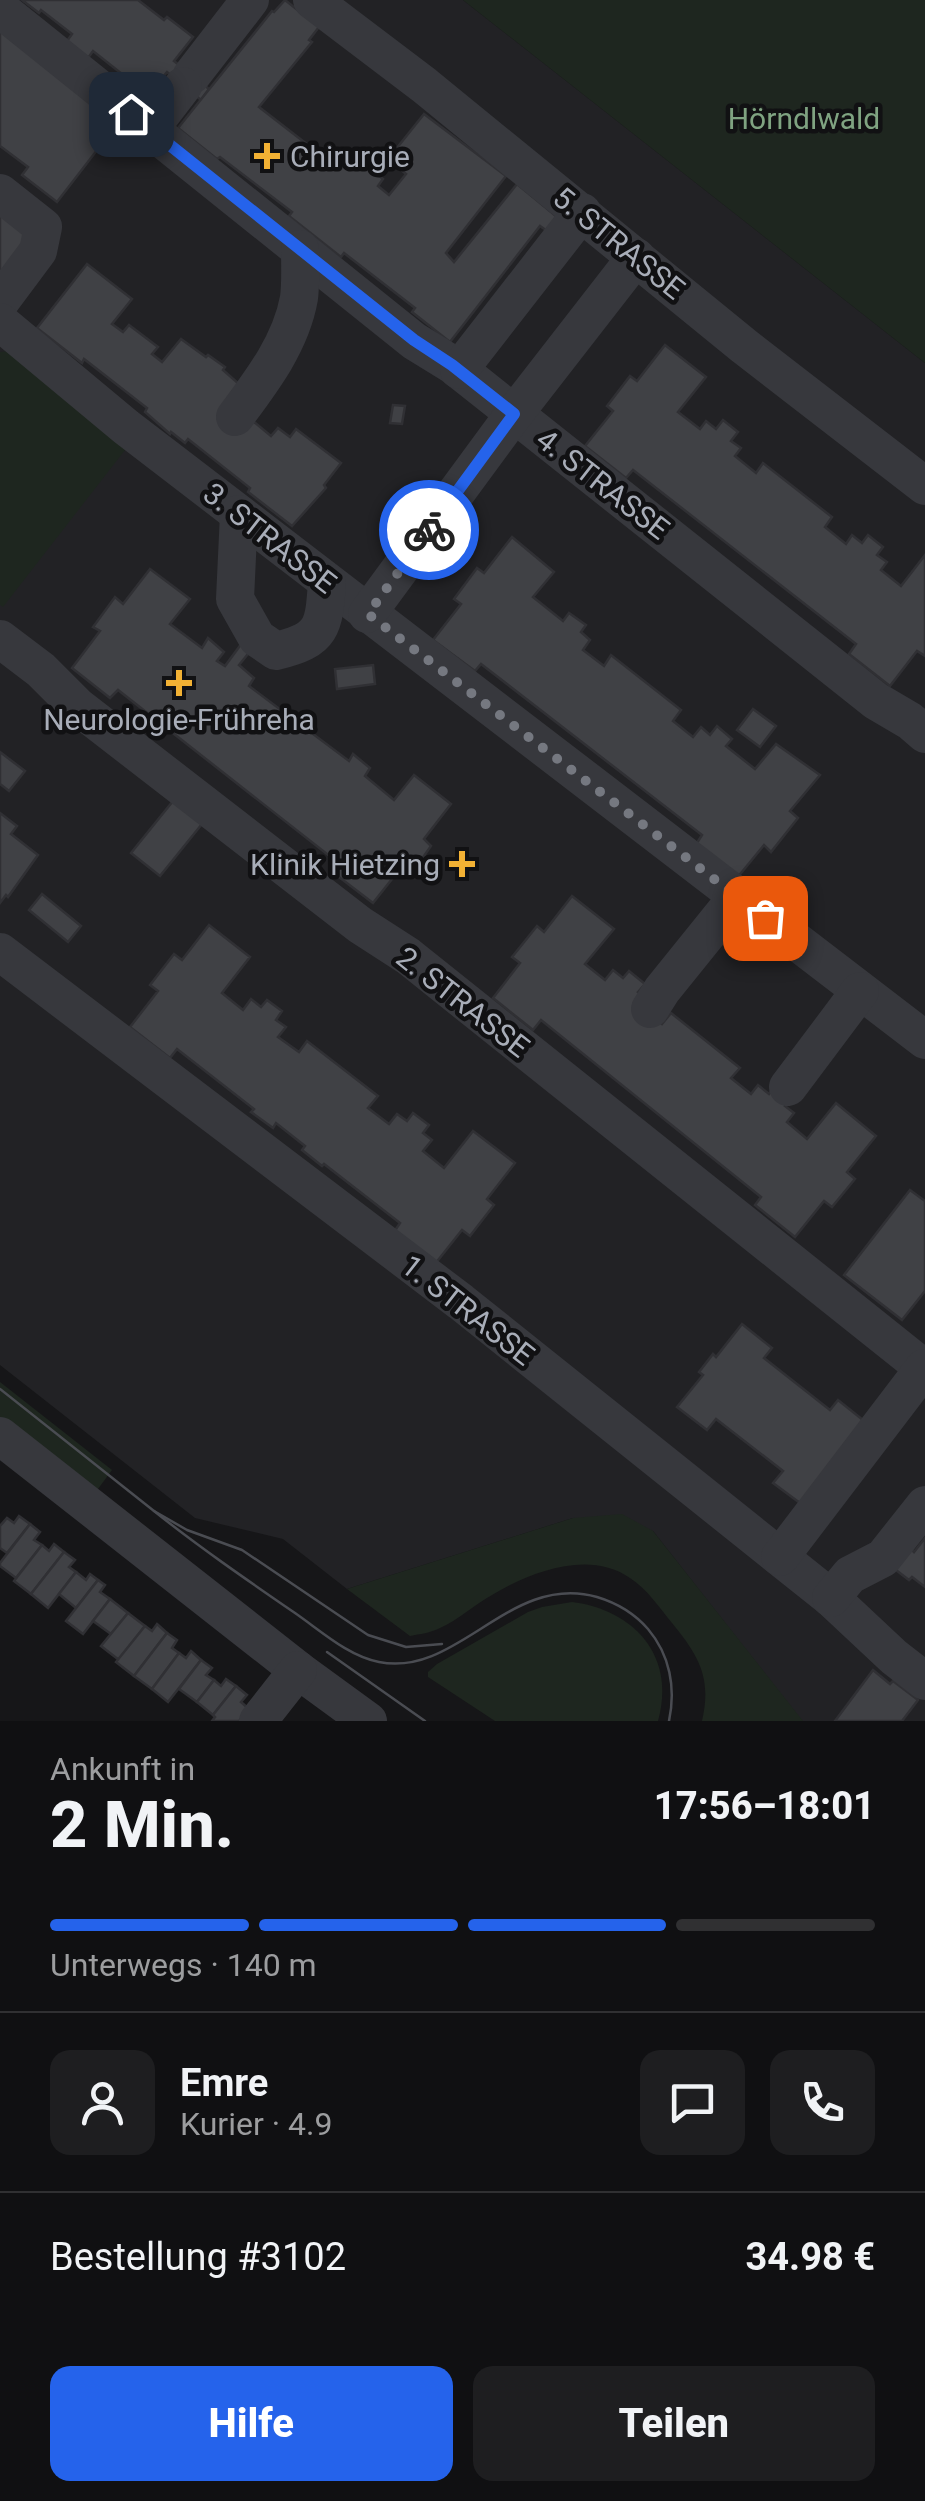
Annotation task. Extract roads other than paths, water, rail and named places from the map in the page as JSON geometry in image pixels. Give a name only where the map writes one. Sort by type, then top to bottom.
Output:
[{"type":"street","points":[[150,129],[250,0]]},
{"type":"street","name":"5. STRASSE","points":[[312,0],[925,486]]},
{"type":"street","name":"4. STRASSE","points":[[0,9],[414,340],[459,370],[876,701],[920,718]]},
{"type":"street","points":[[0,193],[42,228],[38,251],[0,302]]},
{"type":"street","points":[[459,370],[582,212]]},
{"type":"street","points":[[235,417],[277,356],[291,326],[299,296],[300,249]]},
{"type":"street","points":[[368,614],[514,414],[636,257]]},
{"type":"street","name":"3. STRASSE","points":[[0,322],[126,427],[925,1040]]},
{"type":"street","points":[[239,514],[235,599],[257,638],[276,651],[304,644],[320,627],[327,582]]},
{"type":"street","name":"2. STRASSE","points":[[0,639],[41,670],[77,706],[360,926],[408,956],[924,1368]]},
{"type":"street","points":[[650,1009],[737,897]]},
{"type":"street","name":"1. STRASSE","points":[[0,952],[461,1302],[831,1598],[925,1681]]},
{"type":"street","points":[[788,1087],[860,991]]},
{"type":"street","points":[[780,1557],[924,1368]]},
{"type":"street","points":[[0,1436],[368,1721]]},
{"type":"street","points":[[831,1598],[850,1575],[883,1558],[925,1505]]},
{"type":"street","points":[[258,1721],[298,1670]]},
{"type":"tram line","points":[[0,1389],[154,1511],[187,1530],[242,1550],[368,1635],[406,1647],[442,1644]]},
{"type":"tram line","points":[[154,1511],[335,1642],[379,1662],[407,1663],[434,1655],[537,1599],[566,1593],[611,1602],[643,1623],[662,1650],[671,1684],[669,1721]]},
{"type":"tram line","points":[[327,1652],[425,1721]]},
{"type":"place","name":"Chirurgie","points":[[267,156]]},
{"type":"place","name":"Neurologie-Frühreha","points":[[179,683]]},
{"type":"place","name":"Klinik Hietzing","points":[[462,864]]},
{"type":"park label","name":"Hörndlwald","points":[[804,118]]}]
